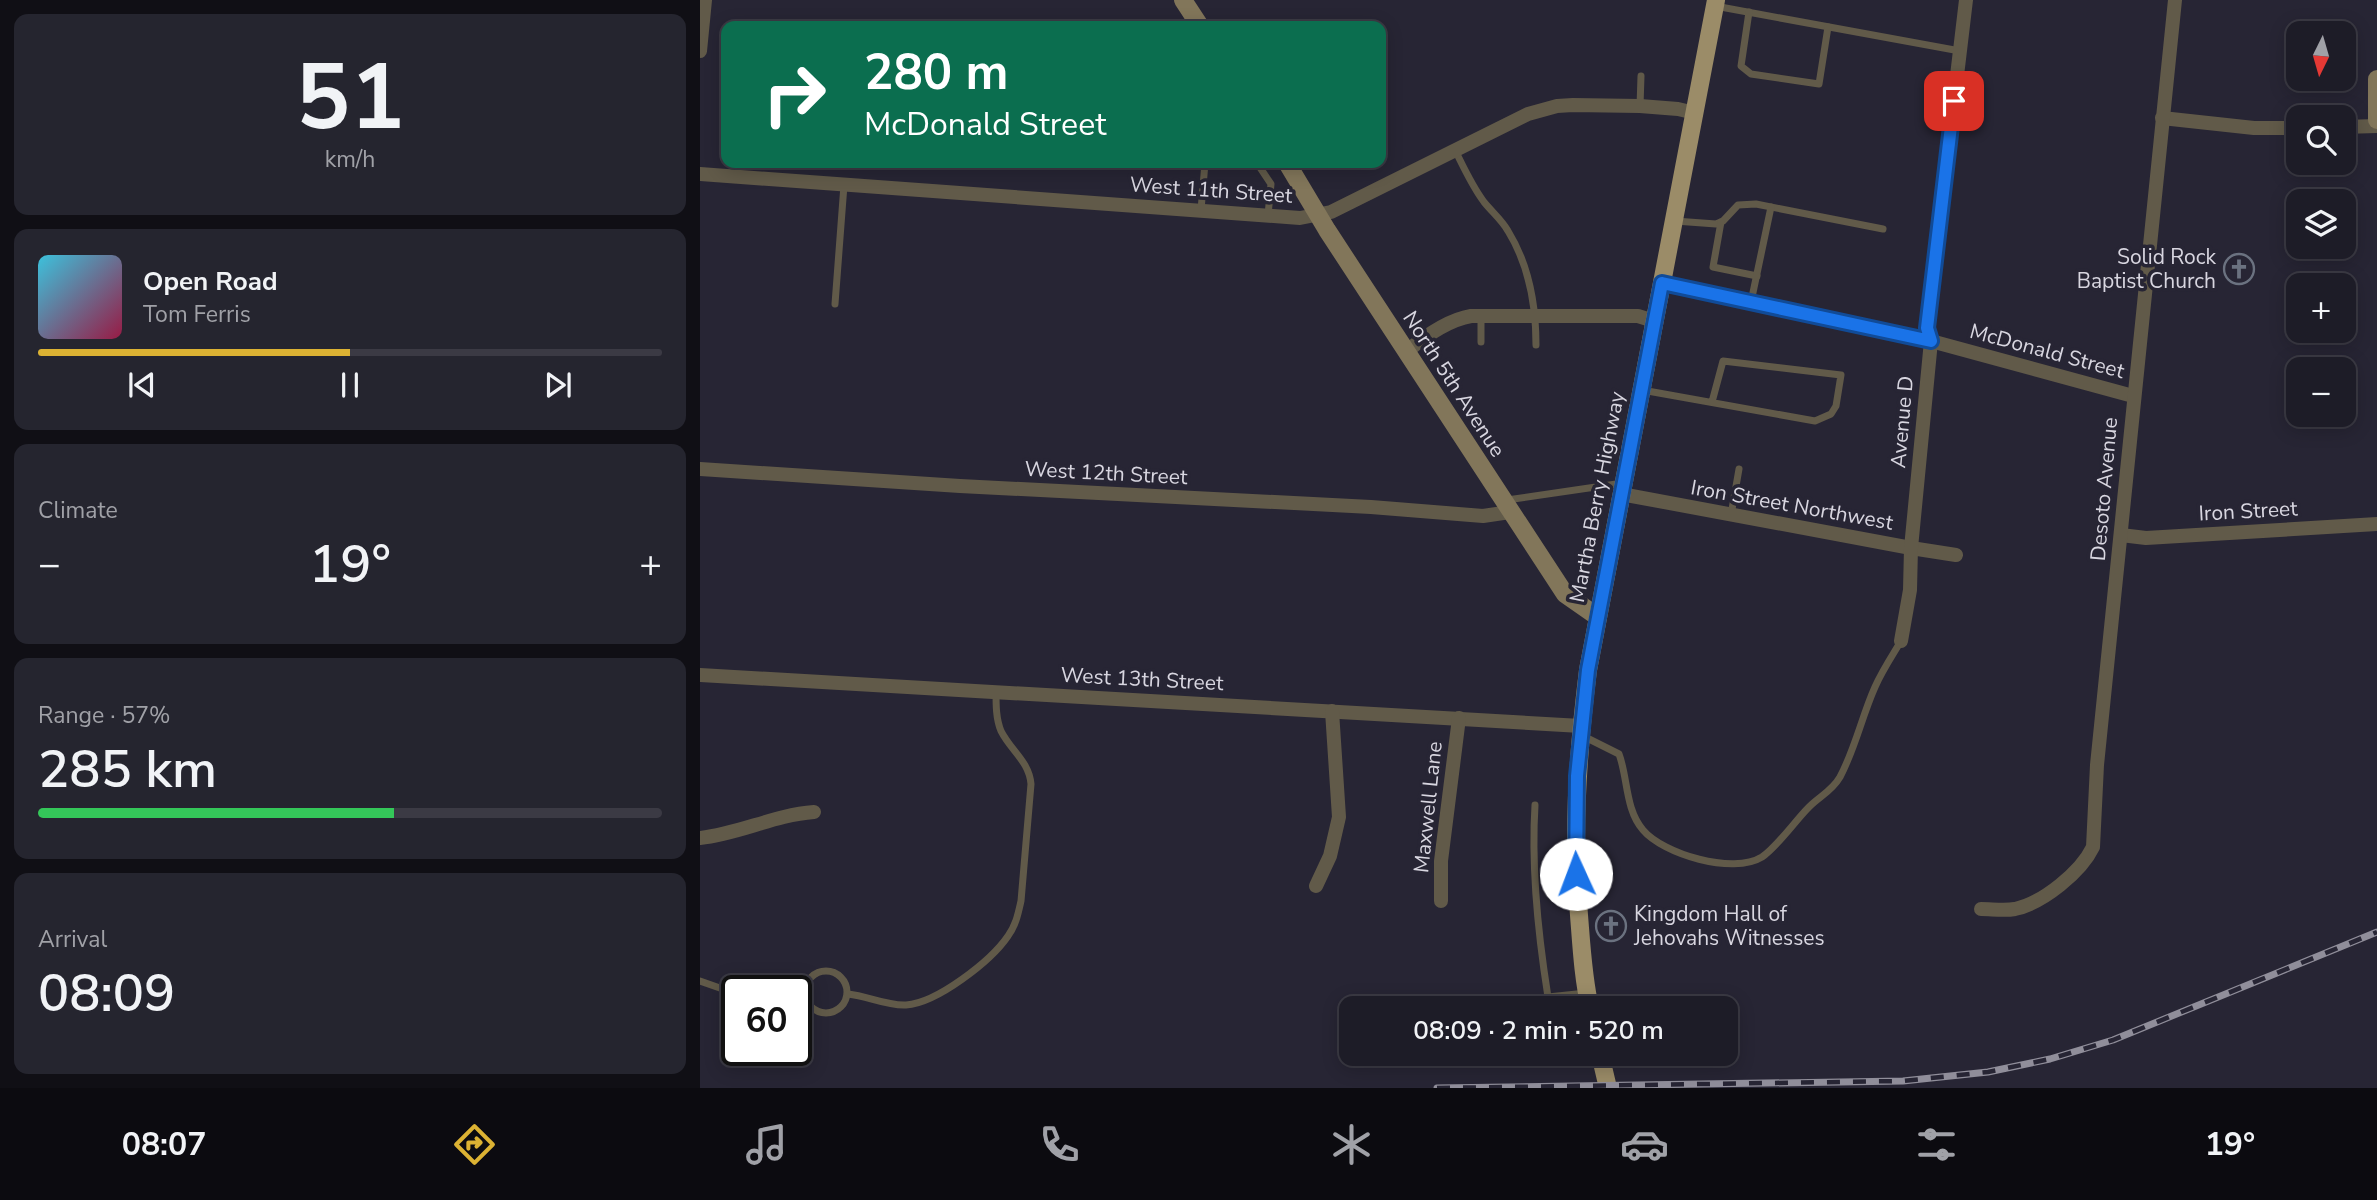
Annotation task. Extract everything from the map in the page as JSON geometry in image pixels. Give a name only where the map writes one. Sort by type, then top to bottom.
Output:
[{"type":"main road","name":"Martha Berry Highway","points":[[1588,996],[1575,857],[1581,731],[1598,617],[1715,3]]},
{"type":"main road","points":[[1603,1066],[1608,1088]]},
{"type":"street","points":[[700,51],[705,0]]},
{"type":"street","points":[[1184,0],[1197,21]]},
{"type":"street","name":"Avenue D","points":[[1901,640],[1910,590],[1911,548],[1931,341],[1927,328],[1966,0]]},
{"type":"street","name":"Desoto Avenue","points":[[1981,909],[2010,910],[2029,904],[2066,879],[2087,859],[2093,847],[2097,765],[2175,0]]},
{"type":"street","points":[[2377,79],[2377,120]]},
{"type":"street","name":"West 11th Street","points":[[700,174],[1300,218],[1331,212],[1528,114],[1557,106],[1640,106],[1695,113]]},
{"type":"street","points":[[2162,118],[2254,128],[2286,128]]},
{"type":"street","points":[[2356,127],[2377,126]]},
{"type":"street","name":"North 5th Avenue","points":[[1290,168],[1406,352],[1565,594],[1598,617]]},
{"type":"street","name":"McDonald Street","points":[[1662,283],[1931,341],[2133,396]]},
{"type":"street","points":[[1406,352],[1420,340],[1462,317],[1638,316],[1654,321]]},
{"type":"street","name":"West 12th Street","points":[[700,470],[987,488],[1371,507],[1483,516],[1506,506]]},
{"type":"street","name":"Iron Street Northwest","points":[[1622,489],[1731,515],[1955,555]]},
{"type":"street","name":"Iron Street","points":[[2121,535],[2146,538],[2377,524]]},
{"type":"street","name":"West 13th Street","points":[[700,675],[1459,718],[1581,731]]},
{"type":"street","points":[[1316,886],[1331,856],[1339,817],[1332,711]]},
{"type":"street","name":"Maxwell Lane","points":[[1441,901],[1441,861],[1459,718]]},
{"type":"street","points":[[700,838],[721,836],[784,816],[814,812]]},
{"type":"lane","points":[[1715,3],[1749,12],[1960,51]]},
{"type":"lane","points":[[1749,12],[1741,66],[1751,74],[1819,85],[1828,27]]},
{"type":"lane","points":[[1640,106],[1641,76]]},
{"type":"lane","points":[[1455,150],[1472,183],[1508,229],[1530,283],[1536,316],[1536,345]]},
{"type":"lane","points":[[1201,210],[1205,168]]},
{"type":"lane","points":[[1260,168],[1271,184],[1268,215]]},
{"type":"lane","points":[[835,304],[844,184]]},
{"type":"lane","points":[[1674,221],[1716,224],[1738,205],[1756,204],[1883,229]]},
{"type":"lane","points":[[1751,303],[1771,207]]},
{"type":"lane","points":[[1721,222],[1713,267],[1757,276]]},
{"type":"lane","points":[[1481,316],[1481,342]]},
{"type":"lane","points":[[1641,390],[1815,421],[1831,414],[1836,406],[1841,375],[1723,361],[1712,402]]},
{"type":"lane","points":[[1731,515],[1739,469]]},
{"type":"lane","points":[[1506,506],[1622,489]]},
{"type":"lane","points":[[1581,731],[1619,754],[1628,797],[1636,818],[1642,829],[1656,842],[1716,863],[1736,865],[1760,859],[1840,778],[1875,686],[1901,640]]},
{"type":"lane","points":[[848,994],[888,1004],[910,1005],[926,1000],[975,970],[1007,938],[1017,920],[1021,901],[1030,771],[1001,731],[996,692]]},
{"type":"lane","points":[[1535,805],[1535,875],[1548,996]]},
{"type":"lane","points":[[812,977],[823,971],[833,972],[846,983],[848,994],[839,1009],[828,1013],[819,1012],[812,1006]]},
{"type":"lane","points":[[700,981],[721,988]]},
{"type":"railway","points":[[1437,1088],[1903,1081],[1988,1072],[2050,1059],[2113,1040],[2377,932]]},
{"type":"place","name":"Solid Rock Baptist Church","points":[[2239,269]]},
{"type":"place","name":"Kingdom Hall of Jehovahs Witnesses","points":[[1611,926]]},
{"type":"route","points":[[1576,874],[1577,776],[1588,670],[1662,283],[1931,341],[1927,328],[1954,101]]}]
